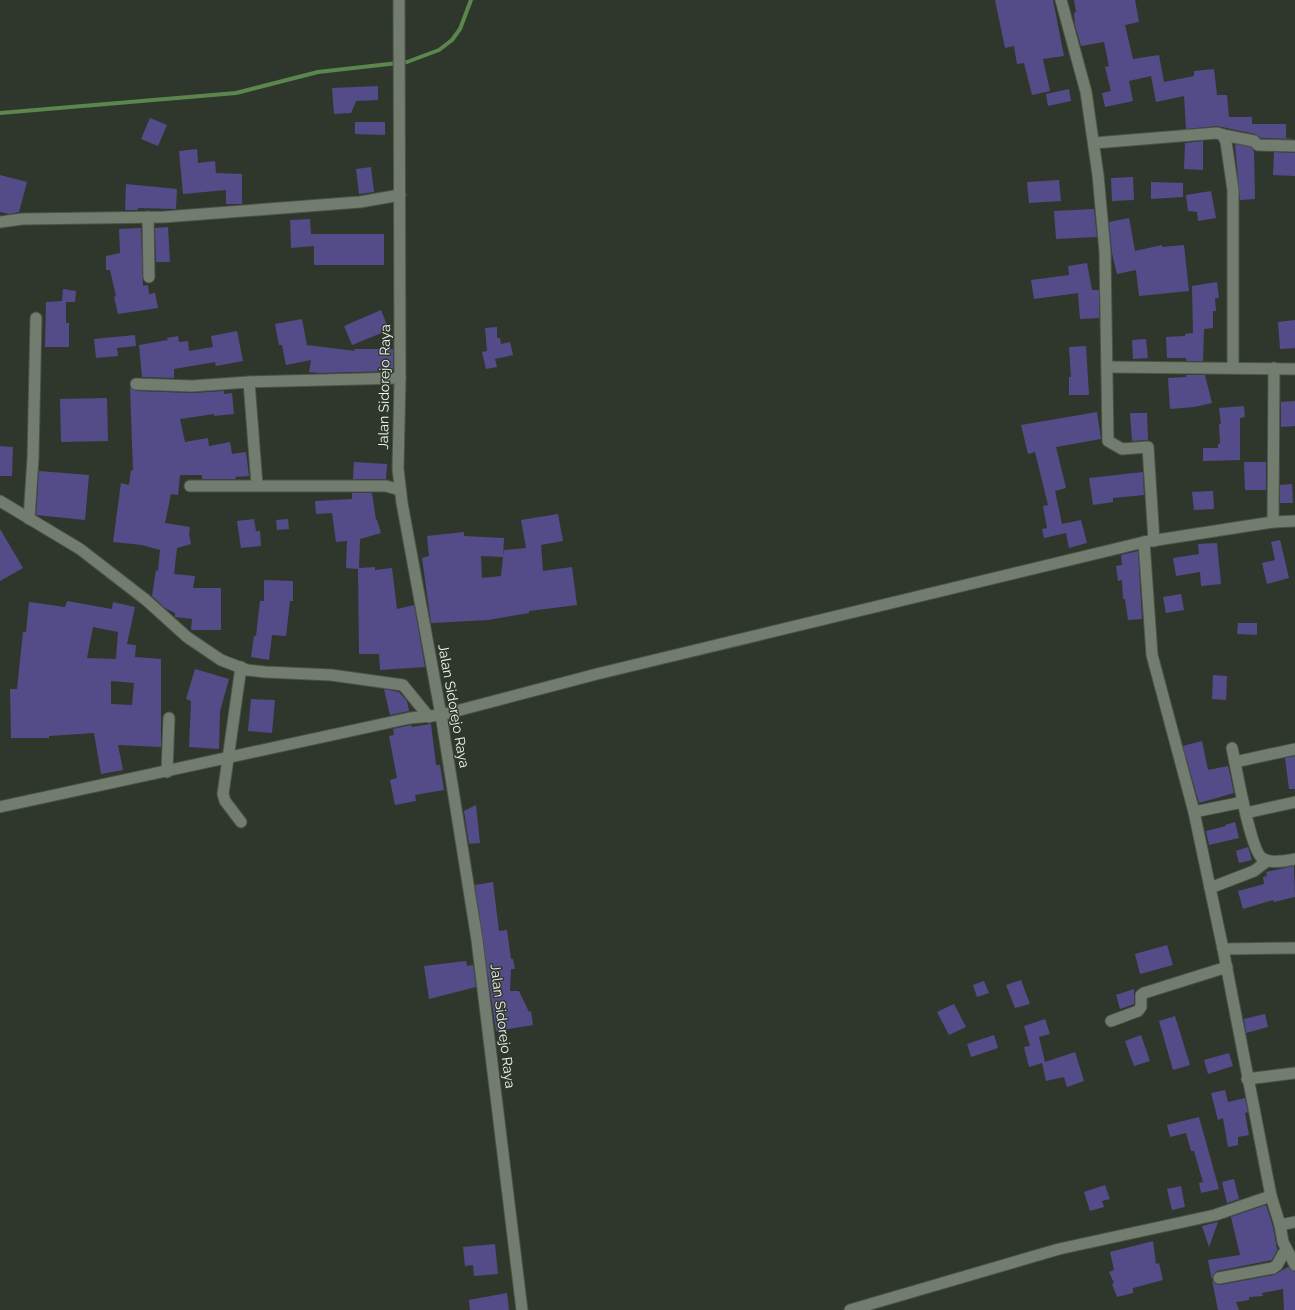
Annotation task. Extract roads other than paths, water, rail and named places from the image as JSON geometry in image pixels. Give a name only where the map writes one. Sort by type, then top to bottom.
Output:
[{"type":"street","name":"Jalan Sidorejo Raya","points":[[399,0],[398,104],[400,195],[400,378],[398,469],[400,490],[441,715],[480,963],[522,1310]]},
{"type":"street","points":[[1061,0],[1086,92],[1098,175],[1105,252],[1108,441],[1122,448],[1148,447],[1152,655],[1194,812],[1227,967],[1247,1079],[1271,1196],[1286,1249],[1295,1265]]},
{"type":"street","points":[[1094,143],[1217,133],[1258,144],[1295,146]]},
{"type":"street","points":[[1223,135],[1226,142],[1233,190],[1232,367]]},
{"type":"street","points":[[0,222],[22,219],[148,217],[360,202],[400,195]]},
{"type":"street","points":[[148,217],[149,278]]},
{"type":"street","points":[[29,519],[34,458],[36,318]]},
{"type":"street","points":[[1107,367],[1232,367],[1295,369]]},
{"type":"street","points":[[1273,522],[1274,368]]},
{"type":"street","points":[[136,384],[192,386],[249,382],[400,378]]},
{"type":"street","points":[[249,382],[257,485]]},
{"type":"street","points":[[190,486],[386,486],[400,490]]},
{"type":"street","points":[[0,501],[80,549],[146,600],[187,637],[222,660],[241,667],[265,672],[331,675],[404,685],[429,717]]},
{"type":"street","points":[[0,807],[168,772],[410,718],[441,715],[604,672],[1149,541],[1273,522],[1295,521]]},
{"type":"street","points":[[241,667],[223,794],[225,801],[241,822]]},
{"type":"street","points":[[168,772],[169,718]]},
{"type":"street","points":[[1232,748],[1245,807],[1257,850],[1260,857],[1267,861]]},
{"type":"street","points":[[1235,762],[1295,749]]},
{"type":"street","points":[[1194,812],[1295,802]]},
{"type":"street","points":[[1210,888],[1254,871],[1267,861],[1295,859]]},
{"type":"street","points":[[1223,949],[1295,948]]},
{"type":"street","points":[[1111,1021],[1138,1011],[1141,1007],[1141,995],[1144,993],[1227,967]]},
{"type":"street","points":[[1247,1079],[1295,1073]]},
{"type":"street","points":[[850,1310],[1059,1249],[1215,1215],[1271,1196]]},
{"type":"street","points":[[1280,1225],[1295,1222]]},
{"type":"street","points":[[1219,1278],[1273,1268],[1277,1265],[1286,1249]]},
{"type":"waterway","points":[[0,113],[236,93],[318,72],[407,62],[439,50],[452,40],[460,29],[471,0]]}]
